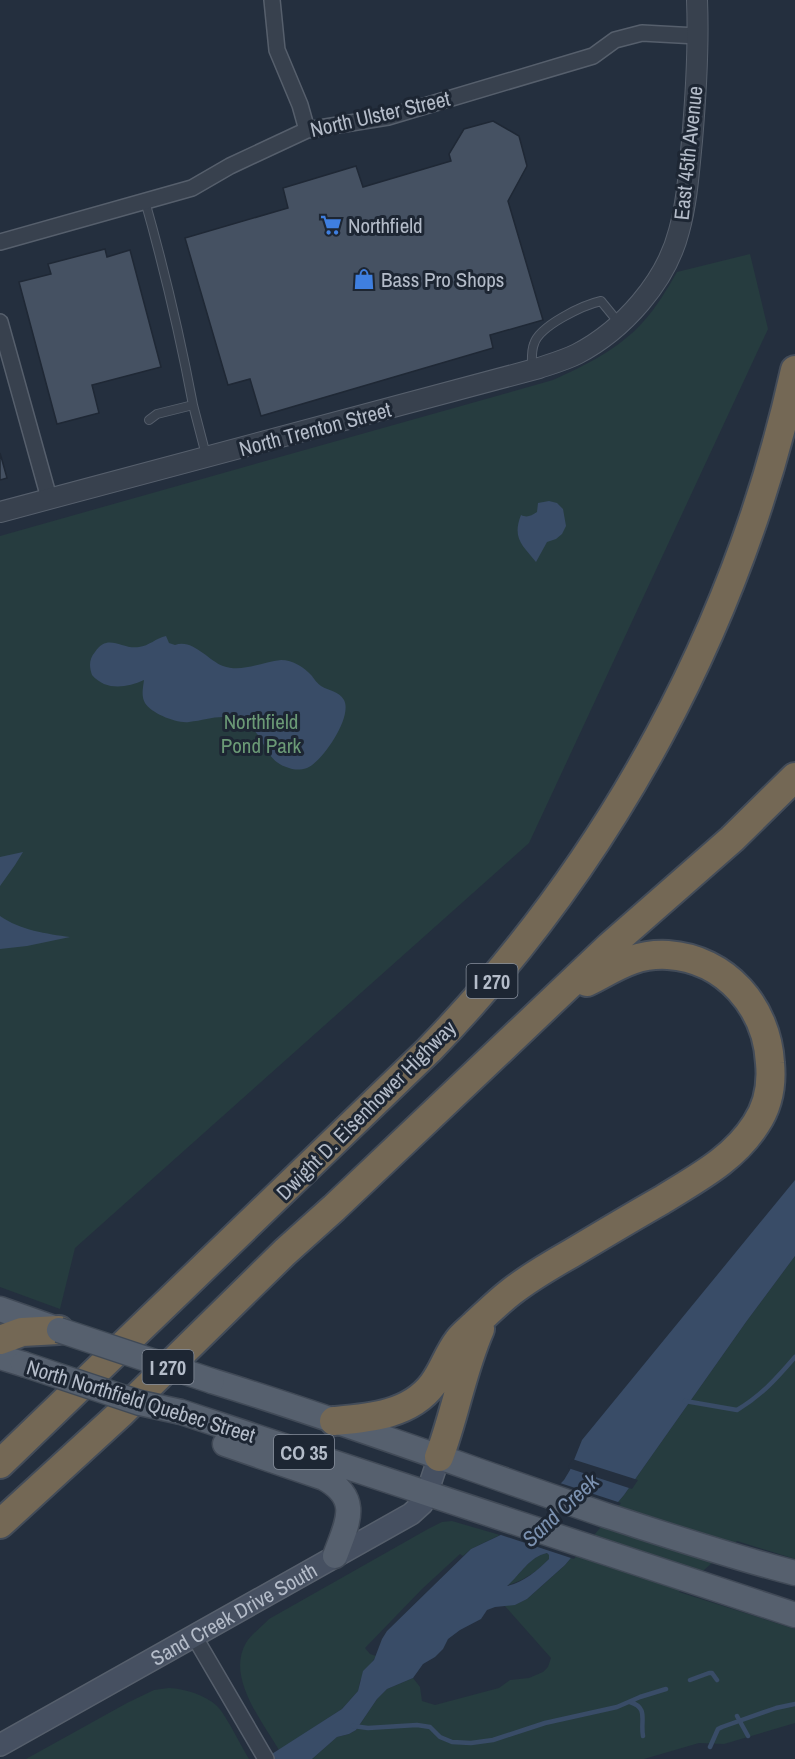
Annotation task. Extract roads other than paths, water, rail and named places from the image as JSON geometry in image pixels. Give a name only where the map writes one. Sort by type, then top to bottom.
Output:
[{"type":"highway","name":"Dwight D. Eisenhower Highway","points":[[0,1464],[423,1056],[492,981],[553,903],[598,838],[645,762],[667,723],[703,646],[762,496],[782,427],[795,370]]},
{"type":"highway","name":"I 270","points":[[0,1524],[120,1414],[285,1252],[610,946],[732,839],[795,777]]},
{"type":"highway","points":[[334,1421],[390,1413],[413,1402],[434,1383],[458,1340],[511,1292],[543,1270],[710,1171],[738,1149],[758,1122],[770,1089],[770,1053],[766,1036],[754,1007],[734,983],[702,964],[667,955],[638,958],[612,968],[556,997]]},
{"type":"highway","points":[[439,1457],[466,1367],[489,1311]]},
{"type":"highway","points":[[0,1340],[22,1332],[59,1330]]},
{"type":"main road","name":"North Northfield Quebec Street","points":[[0,1308],[59,1330],[723,1554],[795,1574]]},
{"type":"main road","name":"North Northfield Quebec Street","points":[[0,1357],[176,1417],[427,1494],[795,1615]]},
{"type":"main road","points":[[176,1417],[179,1428],[334,1483],[348,1501],[349,1511],[335,1556]]},
{"type":"main road","name":"Sand Creek Drive South","points":[[0,1745],[411,1514],[422,1504],[427,1494],[439,1457]]},
{"type":"street","points":[[272,0],[277,50],[300,105],[307,130]]},
{"type":"street","name":"East 45th Avenue","points":[[620,324],[648,294],[671,254],[679,233],[687,193],[692,139],[698,36],[697,0]]},
{"type":"street","name":"North Ulster Street","points":[[0,242],[192,188],[230,166],[307,130],[398,114],[592,56],[615,40],[642,33],[698,36]]},
{"type":"street","points":[[0,322],[49,498]]},
{"type":"street","name":"North Trenton Street","points":[[0,512],[532,370],[576,354],[620,324]]},
{"type":"street","points":[[194,1636],[266,1759]]},
{"type":"lane","points":[[145,201],[158,247],[193,405],[207,457]]},
{"type":"lane","points":[[532,370],[534,344],[542,332],[590,303],[601,301],[620,324]]},
{"type":"lane","points":[[149,420],[157,414],[193,405]]},
{"type":"water","points":[[549,501],[557,503],[563,509],[566,526],[562,534],[547,542],[536,562],[520,541],[518,523],[521,515],[533,515],[537,512],[538,503]]},
{"type":"water","points":[[166,636],[169,643],[188,644],[217,663],[230,668],[244,668],[281,660],[298,665],[320,685],[337,693],[344,700],[346,708],[344,717],[335,738],[313,764],[304,769],[291,769],[274,760],[253,729],[238,720],[218,717],[189,722],[171,720],[158,714],[145,703],[144,680],[130,685],[110,686],[92,675],[90,666],[92,657],[105,643],[139,647]]},
{"type":"water","points":[[23,852],[15,865],[0,886],[0,857]]},
{"type":"water","points":[[0,916],[25,928],[70,937],[0,949]]},
{"type":"water","name":"Sand Creek","points":[[795,1180],[795,1256],[624,1495],[565,1565],[527,1599],[515,1605],[487,1610],[481,1619],[448,1639],[443,1649],[423,1664],[413,1678],[387,1689],[377,1699],[356,1730],[337,1737],[312,1759],[264,1759],[342,1709],[358,1691],[363,1671],[374,1660],[387,1631],[471,1549],[507,1532],[530,1515],[564,1480],[582,1440]],"holes":[[[547,1553],[549,1559],[530,1576],[507,1586],[535,1558]]]},
{"type":"waterway","points":[[685,1401],[737,1410],[761,1393],[795,1357]]},
{"type":"waterway","points":[[690,1680],[709,1673],[712,1673],[717,1680]]},
{"type":"waterway","points":[[353,1726],[368,1728],[417,1725],[430,1727],[440,1737],[452,1742],[471,1743],[493,1740],[545,1723],[617,1707],[666,1689]]},
{"type":"waterway","points":[[630,1702],[642,1711],[643,1736]]},
{"type":"waterway","points":[[710,1747],[718,1729],[776,1708],[795,1704]]},
{"type":"waterway","points":[[737,1716],[748,1736]]},
{"type":"place","name":"Northfield","points":[[331,225]]},
{"type":"place","name":"Bass Pro Shops","points":[[364,279]]},
{"type":"park label","name":"Northfield Pond Park","points":[[261,733]]}]
